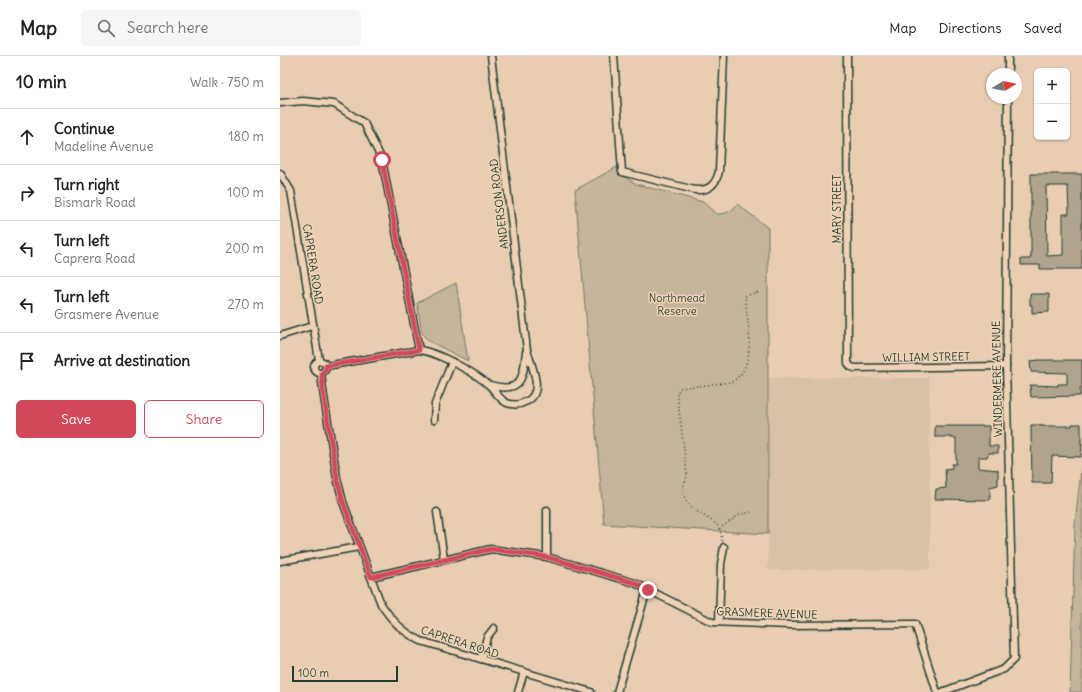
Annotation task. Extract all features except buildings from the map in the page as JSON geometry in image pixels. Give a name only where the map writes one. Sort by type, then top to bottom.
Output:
[{"type":"street","name":"ANDERSON ROAD","points":[[488,385],[506,388],[513,387],[519,383],[524,372],[526,350],[492,56]]},
{"type":"street","points":[[614,56],[622,172],[696,190],[708,189],[716,182],[719,171],[724,56]]},
{"type":"street","name":"MARY STREET","points":[[847,56],[848,363]]},
{"type":"street","points":[[1008,56],[1008,68]]},
{"type":"street","points":[[280,103],[304,101],[334,104],[364,123],[382,160],[419,350],[326,366]]},
{"type":"street","name":"WINDERMERE AVENUE","points":[[942,692],[1004,669],[1014,659],[1006,366],[1008,104]]},
{"type":"street","name":"CAPRERA ROAD","points":[[280,173],[291,191],[312,326],[319,360]]},
{"type":"street","points":[[280,336],[312,326]]},
{"type":"street","name":"ANDERSON ROAD","points":[[419,350],[429,351],[452,362],[488,385],[505,402],[511,404],[523,403],[533,397],[535,393],[536,383],[526,350]]},
{"type":"street","points":[[319,360],[324,361],[326,366],[326,370],[322,373],[317,372],[314,368],[315,363],[319,360]]},
{"type":"street","points":[[434,420],[435,404],[452,362]]},
{"type":"street","name":"WILLIAM STREET","points":[[848,363],[850,366],[855,368],[1006,366]]},
{"type":"street","name":"CAPRERA ROAD","points":[[322,373],[323,391],[337,478],[343,502],[381,604],[389,616],[407,634],[421,641],[591,692]]},
{"type":"street","points":[[547,557],[548,510]]},
{"type":"street","points":[[437,512],[444,559]]},
{"type":"street","points":[[280,560],[359,547]]},
{"type":"street","points":[[720,622],[720,564],[724,547]]},
{"type":"street","name":"GRASMERE AVENUE","points":[[371,577],[491,549],[547,557],[635,583],[712,622],[790,625],[915,624],[938,692]]},
{"type":"street","points":[[617,692],[648,590]]},
{"type":"street","points":[[481,659],[487,637],[494,628]]},
{"type":"street","points":[[518,692],[524,672]]},
{"type":"path","points":[[724,547],[719,528],[693,508],[683,493],[687,474],[677,393],[680,388],[732,382],[738,378],[744,370],[750,351],[745,296],[758,292]]},
{"type":"path","points":[[719,528],[739,515],[751,512]]},
{"type":"shaded area","points":[[769,378],[929,378],[930,569],[768,570]]},
{"type":"green space","name":"Northmead Reserve","points":[[617,167],[623,176],[636,184],[703,202],[716,214],[728,212],[737,204],[768,228],[768,534],[604,524],[575,190]]},
{"type":"green space","points":[[456,283],[468,361],[427,340],[422,333],[417,303]]},
{"type":"green space","points":[[1082,461],[1082,692],[1070,692],[1075,524]]},
{"type":"route","points":[[382,160],[419,350],[326,366],[326,370],[322,373],[323,391],[337,478],[343,502],[371,577],[491,549],[547,557],[635,583],[648,590]]}]
